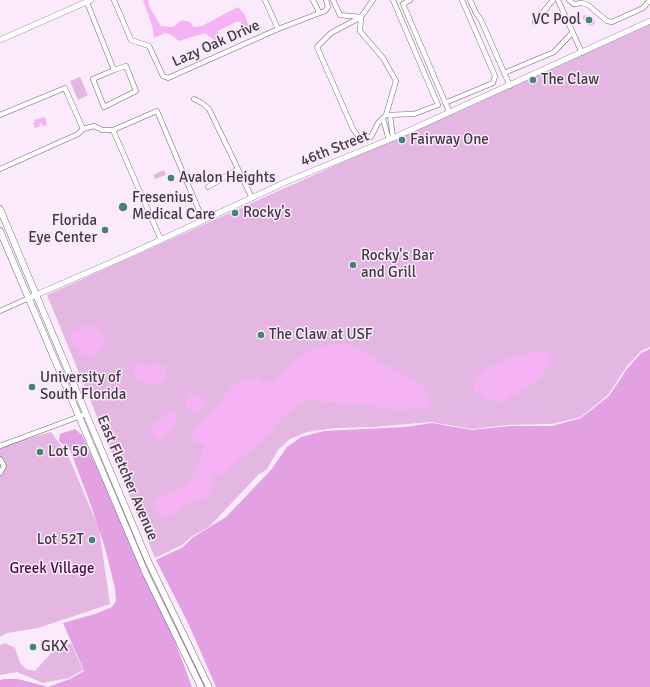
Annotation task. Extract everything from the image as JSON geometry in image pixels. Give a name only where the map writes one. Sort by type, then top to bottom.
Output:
[{"type":"main road","name":"East Fletcher Avenue","points":[[0,209],[148,562],[209,687]]},
{"type":"main road","name":"East Fletcher Avenue","points":[[0,231],[77,416],[82,423],[146,574],[201,687]]},
{"type":"street","name":"Lazy Oak Drive","points":[[114,0],[131,40],[149,46],[163,76],[168,78],[319,12]]},
{"type":"street","points":[[265,0],[278,29]]},
{"type":"street","points":[[313,0],[319,12],[325,11],[328,8],[326,0]]},
{"type":"street","points":[[333,0],[340,15],[361,17]]},
{"type":"street","points":[[373,0],[361,17],[331,33],[317,47],[353,129],[360,140],[371,137],[378,123],[388,116],[414,114],[438,105],[393,0]]},
{"type":"street","points":[[410,0],[403,4],[450,113]]},
{"type":"street","points":[[445,102],[493,83],[495,76],[462,0]]},
{"type":"street","points":[[470,0],[481,20],[510,86]]},
{"type":"street","points":[[535,22],[552,0]]},
{"type":"street","points":[[558,0],[582,53]]},
{"type":"street","points":[[569,0],[574,4],[582,3],[588,5],[607,21],[612,22],[643,8],[650,0]]},
{"type":"street","points":[[0,40],[88,1],[114,70]]},
{"type":"street","points":[[361,17],[360,31],[383,58],[396,82],[388,116],[391,139]]},
{"type":"street","name":"46th Street","points":[[28,298],[161,240],[288,181],[450,113],[650,21]]},
{"type":"street","points":[[504,73],[554,52],[572,33]]},
{"type":"street","points":[[126,66],[136,91],[104,107],[93,79],[114,70],[126,66]]},
{"type":"street","points":[[0,115],[65,88],[83,129]]},
{"type":"street","points":[[479,88],[483,98]]},
{"type":"street","points":[[194,99],[202,103],[208,109],[252,198]]},
{"type":"street","points":[[0,170],[78,134],[83,129],[94,126],[102,130],[113,130],[156,111],[203,220]]},
{"type":"street","points":[[388,116],[391,139]]},
{"type":"street","points":[[113,130],[161,240]]},
{"type":"street","points":[[208,187],[238,169]]},
{"type":"street","points":[[0,311],[28,298]]},
{"type":"street","points":[[0,446],[24,438],[77,416],[86,414]]},
{"type":"street","points":[[69,420],[82,423]]},
{"type":"street","points":[[0,459],[4,466],[0,473]]},
{"type":"green space","points":[[650,24],[650,347],[641,351],[627,366],[608,395],[581,417],[552,424],[507,425],[472,429],[431,422],[373,427],[335,428],[307,432],[290,439],[278,450],[267,469],[258,475],[209,527],[191,537],[182,545],[155,558],[47,295]]},
{"type":"green space","points":[[80,77],[88,95],[78,100],[70,81]]},
{"type":"green space","points":[[164,170],[166,175],[155,179],[153,175]]},
{"type":"green space","name":"Greek Village","points":[[51,432],[68,455],[99,529],[110,604],[38,628],[7,633],[0,637],[0,446]]},
{"type":"green space","points":[[5,643],[15,648],[20,663],[26,669],[35,671],[51,653],[71,643],[83,670],[69,678],[43,683],[17,672],[0,675],[0,645]]},
{"type":"shaded area","points":[[143,0],[148,0],[150,8],[161,26],[173,27],[182,20],[190,22],[194,27],[202,26],[238,7],[245,15],[250,31],[248,32],[240,22],[236,22],[218,31],[218,43],[205,33],[179,41],[170,34],[165,33],[154,38],[152,25]]},
{"type":"shaded area","name":"VC Pool","points":[[584,15],[593,17],[595,23],[589,26],[582,18]]},
{"type":"shaded area","points":[[45,117],[47,125],[43,126],[41,123],[39,124],[40,126],[35,128],[33,123],[35,122],[34,120]]},
{"type":"shaded area","points":[[93,325],[101,332],[105,340],[104,345],[94,355],[84,356],[68,337],[70,333],[80,327]]},
{"type":"shaded area","points":[[335,344],[349,344],[422,385],[429,398],[430,406],[393,410],[362,403],[340,403],[309,400],[299,403],[282,418],[260,443],[221,475],[214,474],[210,492],[205,498],[195,500],[177,512],[166,516],[158,514],[154,507],[155,501],[184,486],[197,469],[204,448],[202,444],[194,441],[191,436],[191,430],[203,422],[234,384],[259,377],[263,380],[263,385],[276,379],[306,353],[315,348]]},
{"type":"shaded area","points":[[650,349],[650,687],[216,687],[189,625],[156,560],[183,547],[192,538],[226,517],[271,470],[287,447],[301,437],[324,431],[405,427],[432,423],[472,430],[509,426],[552,426],[581,418],[609,396],[627,369],[641,353]]},
{"type":"shaded area","points":[[548,351],[553,361],[537,382],[500,402],[486,400],[475,392],[473,387],[475,380],[486,369],[511,357]]},
{"type":"shaded area","points":[[137,363],[145,366],[160,364],[165,367],[167,377],[160,384],[151,384],[137,380],[132,370]]},
{"type":"shaded area","points":[[190,393],[202,398],[204,401],[201,409],[193,412],[184,406]]},
{"type":"shaded area","points":[[171,412],[177,414],[177,422],[165,436],[158,439],[152,434],[153,425],[165,414]]},
{"type":"shaded area","points":[[75,429],[82,435],[170,628],[192,687],[48,687],[70,679],[84,671],[63,623],[95,614],[112,607],[116,601],[115,588],[105,548],[89,500],[70,450],[59,441],[60,434]]},
{"type":"shaded area","points":[[18,679],[48,687],[0,687],[0,680]]},
{"type":"waterway","points":[[494,414],[500,411],[543,410],[551,417]]},
{"type":"waterway","points":[[439,423],[440,417],[449,414],[489,415]]},
{"type":"place","name":"VC Pool","points":[[589,20]]},
{"type":"place","name":"The Claw","points":[[533,80]]},
{"type":"place","name":"Fairway One","points":[[402,140]]},
{"type":"place","name":"Avalon Heights","points":[[171,178]]},
{"type":"place","name":"Fresenius Medical Care","points":[[123,207]]},
{"type":"place","name":"Rocky's","points":[[235,213]]},
{"type":"place","name":"Florida Eye Center","points":[[105,230]]},
{"type":"place","name":"Rocky's Bar and Grill","points":[[353,265]]},
{"type":"place","name":"The Claw at USF","points":[[261,335]]},
{"type":"place","name":"University of South Florida","points":[[32,387]]},
{"type":"place","name":"Lot 50","points":[[40,452]]},
{"type":"place","name":"Lot 52T","points":[[92,540]]},
{"type":"place","name":"GKX","points":[[33,647]]}]
